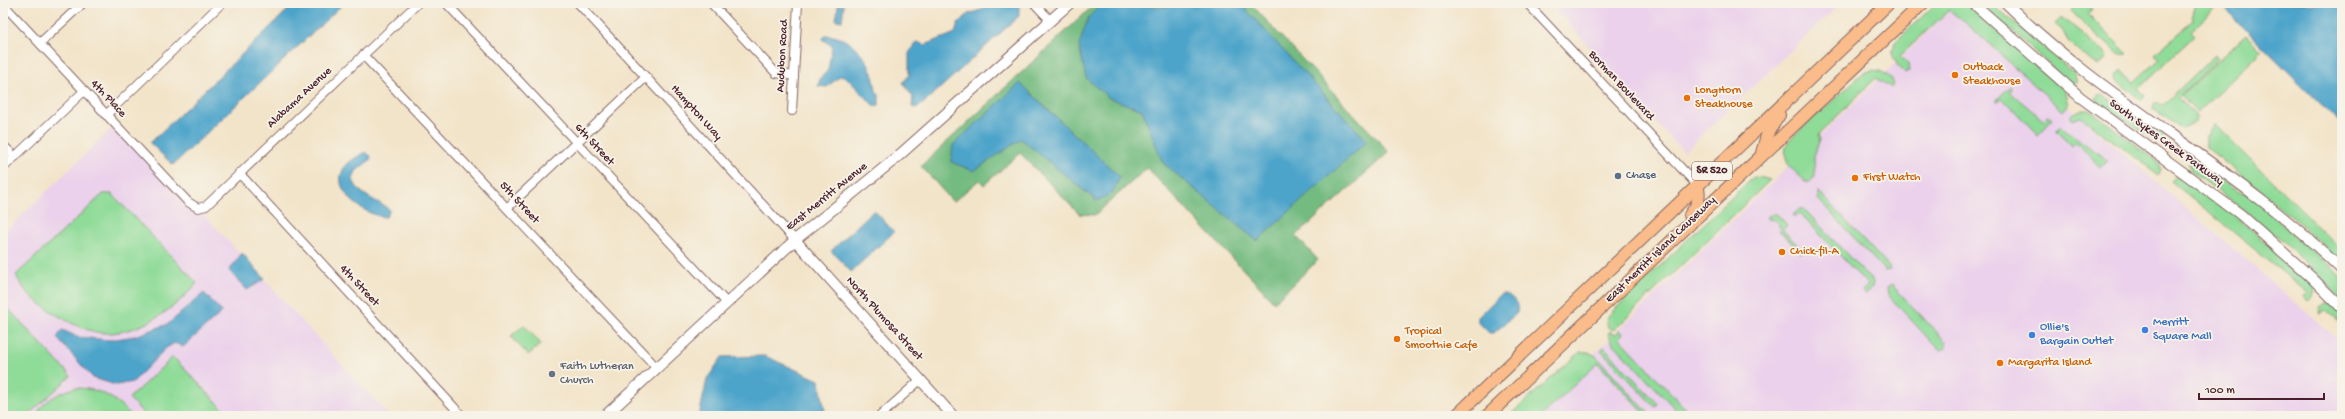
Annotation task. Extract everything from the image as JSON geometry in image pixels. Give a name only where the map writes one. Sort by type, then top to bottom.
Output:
[{"type":"main road","name":"East Merritt Island Causeway","points":[[1456,416],[1889,3]]},
{"type":"main road","name":"East Merritt Island Causeway","points":[[1487,416],[1923,3]]},
{"type":"main road","points":[[1762,154],[1768,132],[1775,120],[1808,81]]},
{"type":"main road","points":[[1673,239],[1698,204],[1700,196],[1697,185]]},
{"type":"street","points":[[40,43],[83,3]]},
{"type":"street","points":[[106,115],[222,3]]},
{"type":"street","name":"Alabama Avenue","points":[[198,208],[206,206],[418,3]]},
{"type":"street","name":"6th Street","points":[[446,3],[727,303]]},
{"type":"street","name":"Hampton Way","points":[[578,3],[795,240]]},
{"type":"street","points":[[711,3],[776,73],[794,76]]},
{"type":"street","name":"Audubon Road","points":[[792,111],[798,3]]},
{"type":"street","points":[[1034,3],[1051,21]]},
{"type":"street","name":"East Merritt Avenue","points":[[605,416],[795,240],[895,159],[1070,3]]},
{"type":"street","name":"Borman Boulevard","points":[[1527,3],[1697,185]]},
{"type":"street","name":"South Sykes Creek Parkway","points":[[1973,3],[2080,97],[2240,214],[2311,277],[2342,308]]},
{"type":"street","name":"South Sykes Creek Parkway","points":[[2006,3],[2094,78],[2258,197],[2342,270]]},
{"type":"street","name":"4th Place","points":[[3,4],[188,202],[198,208]]},
{"type":"street","name":"5th Street","points":[[363,55],[657,368]]},
{"type":"street","points":[[507,208],[575,142],[646,77]]},
{"type":"street","points":[[3,168],[84,91]]},
{"type":"street","points":[[3,145],[14,157]]},
{"type":"street","name":"4th Street","points":[[239,173],[462,416]]},
{"type":"street","name":"North Plumosa Street","points":[[795,240],[953,416]]},
{"type":"street","points":[[880,416],[920,380]]},
{"type":"shaded area","points":[[1550,3],[1841,3],[1684,152],[1607,72],[1606,65]]},
{"type":"shaded area","points":[[1951,9],[1968,20],[2342,343],[2342,416],[1530,416]]},
{"type":"shaded area","points":[[115,125],[198,208],[389,416],[3,416],[3,234]]},
{"type":"green space","points":[[1096,3],[1250,3],[1389,152],[1296,236],[1318,260],[1274,302],[1147,168],[1095,215],[1079,214],[1020,153],[984,185],[979,180],[953,202],[921,166]]},
{"type":"green space","points":[[1937,3],[1965,3],[2065,91],[2068,105],[2063,111],[1967,24],[1949,10],[1900,56],[1908,64],[1909,71],[1905,73],[1898,66],[1892,54],[1895,42]]},
{"type":"green space","points":[[1981,3],[1991,3],[2074,73],[2077,82],[2072,83],[2066,80]]},
{"type":"green space","points":[[2078,3],[2084,3],[2092,9],[2088,14],[2128,54],[2120,55],[2075,16],[2071,10]]},
{"type":"green space","points":[[2196,3],[2219,4],[2191,31],[2195,35],[2138,89],[2145,96],[2141,100],[2116,80],[2117,74],[2121,70],[2133,83],[2159,59],[2155,54],[2194,19],[2192,17]]},
{"type":"green space","points":[[2060,19],[2064,19],[2105,52],[2107,58],[2097,66],[2068,42],[2063,31],[2055,24]]},
{"type":"green space","points":[[2246,35],[2262,51],[2197,113],[2181,96]]},
{"type":"green space","points":[[2215,55],[2218,59],[2178,98],[2197,117],[2193,124],[2183,129],[2153,109],[2155,102],[2162,106]]},
{"type":"green space","points":[[1872,70],[1881,71],[1892,79],[1894,86],[1892,88],[1876,78],[1818,135],[1820,139],[1814,156],[1815,177],[1809,182],[1805,182],[1786,159],[1785,154],[1788,141],[1862,74]]},
{"type":"green space","points":[[2011,86],[2013,87],[2010,92],[2044,121],[2048,116],[2053,119],[2038,135],[2002,98],[1999,101],[1996,100]]},
{"type":"green space","points":[[2100,94],[2104,95],[2144,126],[2154,127],[2161,131],[2167,144],[2163,146],[2129,122],[2103,109],[2099,106],[2095,98]]},
{"type":"green space","points":[[2083,109],[2089,109],[2160,163],[2162,170],[2159,175],[2081,117],[2072,120],[2070,118],[2072,114]]},
{"type":"green space","points":[[2215,124],[2342,251],[2342,256],[2336,257],[2286,212],[2206,147],[2206,136]]},
{"type":"green space","points":[[2061,126],[2108,161],[2101,167],[2076,142],[2072,146],[2058,132],[2057,129]]},
{"type":"green space","points":[[2194,160],[2239,192],[2247,193],[2342,277],[2342,302],[2326,283],[2290,248],[2251,216],[2191,171],[2188,163]]},
{"type":"green space","points":[[1759,177],[1770,180],[1614,330],[1608,327],[1606,321],[1609,315],[1751,179]]},
{"type":"green space","points":[[2175,177],[2184,178],[2235,215],[2313,285],[2315,289],[2313,298],[2308,302],[2304,298],[2308,293],[2171,181]]},
{"type":"green space","points":[[1818,191],[1889,267],[1890,270],[1885,271],[1818,199]]},
{"type":"green space","points":[[103,194],[112,194],[197,283],[167,311],[143,325],[129,330],[102,333],[82,328],[63,319],[46,308],[31,296],[23,287],[16,275]]},
{"type":"green space","points":[[1799,209],[1804,209],[1873,282],[1872,288],[1866,294],[1862,291],[1868,285],[1800,213],[1795,217],[1793,215]]},
{"type":"green space","points":[[1774,214],[1779,216],[1787,225],[1783,230],[1803,251],[1801,253],[1779,230],[1781,228],[1775,220],[1768,219],[1768,216]]},
{"type":"green space","points":[[1892,285],[1946,342],[1946,348],[1940,350],[1937,348],[1888,295],[1887,288]]},
{"type":"green space","points":[[2328,302],[2333,303],[2342,311],[2342,324],[2325,310],[2319,313],[2320,307]]},
{"type":"green space","points":[[3,303],[71,376],[27,416],[3,416]]},
{"type":"green space","points":[[524,325],[541,344],[528,355],[511,336]]},
{"type":"green space","points":[[1620,330],[1623,334],[1620,338],[1692,416],[1682,416],[1613,343],[1608,333],[1610,331],[1616,334]]},
{"type":"green space","points":[[1604,347],[1658,404],[1655,407],[1601,350]]},
{"type":"green space","points":[[1580,352],[1588,352],[1596,356],[1651,416],[1644,416],[1645,414],[1598,363],[1541,416],[1509,416]]},
{"type":"green space","points":[[173,357],[230,416],[146,416],[129,398]]},
{"type":"green space","points":[[74,388],[83,388],[106,395],[113,399],[132,416],[36,416],[47,401]]},
{"type":"water","points":[[295,3],[344,3],[173,165],[150,143]]},
{"type":"water","points":[[989,3],[1019,3],[1019,16],[924,103],[916,108],[912,107],[913,97],[903,83],[909,75],[909,53],[917,42],[925,45],[955,33],[958,24],[968,14],[981,10]]},
{"type":"water","points":[[1102,3],[1109,3],[1119,9],[1134,5],[1166,7],[1178,3],[1240,3],[1367,141],[1257,241],[1163,163],[1142,110],[1109,98],[1086,78],[1079,46],[1088,18]]},
{"type":"water","points":[[2219,3],[2342,3],[2342,125]]},
{"type":"water","points":[[838,5],[844,5],[842,21],[836,20]]},
{"type":"water","points":[[827,35],[846,41],[861,54],[867,62],[876,91],[879,94],[879,105],[875,107],[845,76],[840,76],[827,87],[818,86],[820,78],[828,70],[832,46],[822,39]]},
{"type":"water","points":[[1020,83],[1120,177],[1112,193],[1097,201],[1021,139],[974,171],[951,162],[953,145]]},
{"type":"water","points":[[365,152],[371,156],[370,160],[356,171],[353,180],[360,190],[390,210],[386,217],[370,213],[362,208],[347,195],[343,188],[341,180],[344,168],[352,160]]},
{"type":"water","points":[[874,210],[894,232],[851,272],[831,251]]},
{"type":"water","points":[[242,253],[265,279],[247,290],[229,271]]},
{"type":"water","points":[[204,293],[222,312],[183,347],[175,343],[166,348],[133,382],[116,385],[93,378],[57,338],[62,330],[78,337],[110,340],[135,336],[168,324]]},
{"type":"water","points":[[1501,294],[1511,297],[1516,303],[1518,310],[1517,313],[1494,333],[1489,333],[1478,322],[1478,317]]},
{"type":"water","points":[[765,356],[819,380],[826,416],[699,416],[707,379],[722,357]]},
{"type":"place","name":"Outback Steakhouse","points":[[1955,75]]},
{"type":"place","name":"LongHorn Steakhouse","points":[[1687,98]]},
{"type":"place","name":"Chase","points":[[1618,176]]},
{"type":"place","name":"First Watch","points":[[1855,178]]},
{"type":"place","name":"Chick-fil-A","points":[[1782,252]]},
{"type":"place","name":"Merritt Square Mall","points":[[2145,330]]},
{"type":"place","name":"Ollie's Bargain Outlet","points":[[2032,335]]},
{"type":"place","name":"Tropical Smoothie Cafe","points":[[1397,339]]},
{"type":"place","name":"Margarita Island","points":[[2000,363]]},
{"type":"place","name":"Faith Lutheran Church","points":[[552,374]]}]
